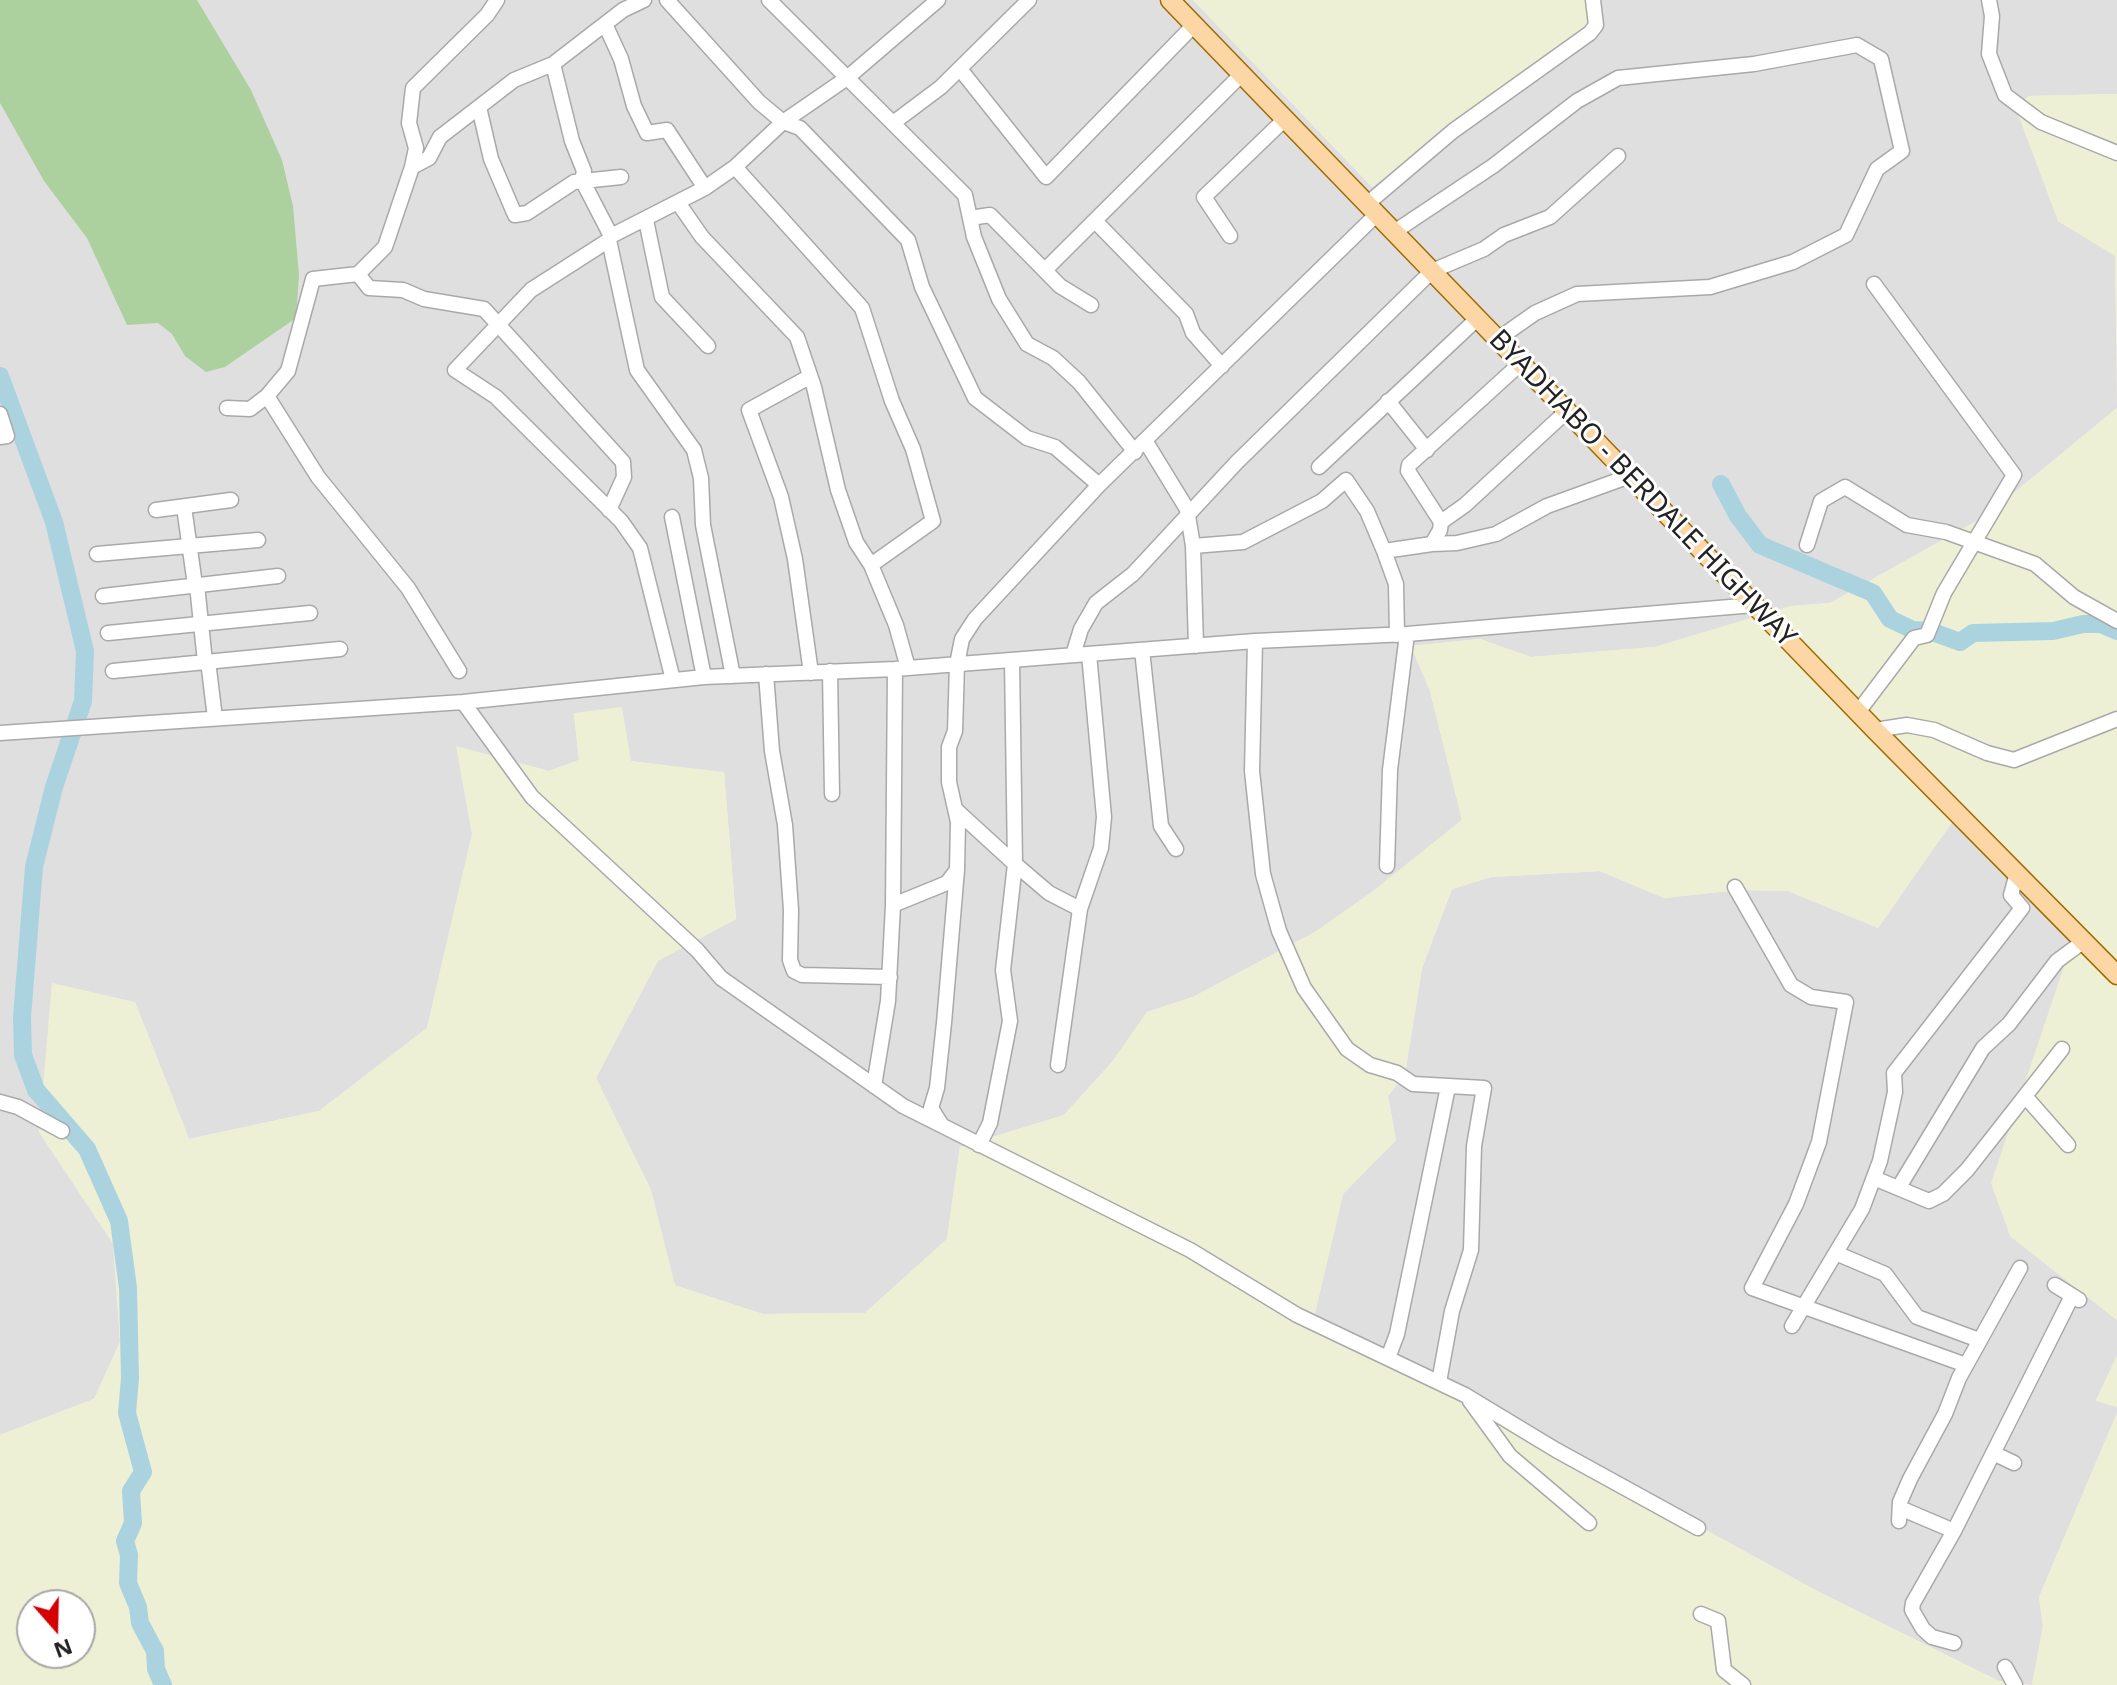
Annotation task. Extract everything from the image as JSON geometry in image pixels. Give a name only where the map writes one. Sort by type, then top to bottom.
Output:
[{"type":"main road","name":"BYADHABO - BERDALE HIGHWAY","points":[[1170,0],[1875,730],[2117,975]]},
{"type":"street","points":[[227,408],[250,409],[267,396],[288,371],[313,279],[358,274],[385,247],[416,148],[409,123],[413,88],[487,15],[497,0]]},
{"type":"street","points":[[667,0],[723,65],[783,122],[800,128],[908,240],[922,287],[975,398],[1027,438],[1055,447],[1099,485]]},
{"type":"street","points":[[769,0],[965,195],[974,237],[999,299],[1027,344],[1053,358],[1079,382],[1140,447],[1190,516],[1196,646]]},
{"type":"street","points":[[673,680],[640,548],[609,510],[496,397],[455,370],[531,290],[610,238],[679,204],[735,167],[783,122],[847,78],[938,0]]},
{"type":"street","points":[[893,123],[960,69],[1029,0]]},
{"type":"street","points":[[943,1126],[931,1108],[937,1088],[946,1010],[957,870],[956,810],[949,782],[949,747],[955,731],[957,664],[962,639],[975,619],[1099,485],[1222,366],[1372,209],[1453,131],[1590,33],[1596,25],[1593,0]]},
{"type":"street","points":[[1989,0],[1992,16],[1989,54],[2005,95],[2041,122],[2117,153]]},
{"type":"street","points":[[412,167],[429,158],[440,137],[514,80],[553,64],[636,2]]},
{"type":"street","points":[[605,24],[621,59],[634,106],[647,133],[667,130],[705,188]]},
{"type":"street","points":[[960,69],[1046,177],[1194,25]]},
{"type":"street","points":[[1394,232],[1493,166],[1577,101],[1618,78],[1754,64],[1857,45],[1881,59],[1902,151],[1877,169],[1846,235],[1793,262],[1722,285],[1577,294],[1535,313],[1498,339]]},
{"type":"street","points":[[553,64],[572,141],[584,171],[582,180],[610,238],[637,370],[694,450],[701,478],[703,525],[733,676]]},
{"type":"street","points":[[1045,270],[1242,74]]},
{"type":"street","points":[[479,107],[491,159],[515,215],[527,213],[557,191],[582,180],[621,177]]},
{"type":"street","points":[[1230,236],[1204,197],[1285,119]]},
{"type":"street","points":[[1073,655],[1081,629],[1096,603],[1133,574],[1237,462],[1432,271],[1484,249],[1504,235],[1550,217],[1618,156]]},
{"type":"street","points":[[735,167],[862,308],[892,401],[913,449],[933,521],[871,565]]},
{"type":"street","points":[[679,204],[702,237],[797,337],[838,490],[856,542],[871,565],[896,625],[902,668],[890,977],[883,1048],[874,1086]]},
{"type":"street","points":[[970,218],[990,215],[1060,286],[1091,305]]},
{"type":"street","points":[[646,220],[662,297],[708,346]]},
{"type":"street","points":[[1096,222],[1186,314],[1193,333],[1222,366]]},
{"type":"street","points":[[358,274],[369,288],[403,290],[424,299],[484,309],[623,462],[624,477],[609,510]]},
{"type":"street","points":[[1858,712],[1914,638],[1928,630],[2014,475],[1874,284]]},
{"type":"street","points":[[1319,467],[1478,318]]},
{"type":"street","points":[[1441,522],[1408,471],[1409,465],[1521,363]]},
{"type":"street","points":[[809,377],[749,410],[781,497],[795,559],[811,673]]},
{"type":"street","points":[[267,396],[318,477],[408,588],[459,671]]},
{"type":"street","points":[[1388,401],[1427,450]]},
{"type":"street","points":[[1432,544],[1441,522],[1567,411]]},
{"type":"street","points":[[0,414],[7,436],[0,437]]},
{"type":"street","points":[[1384,551],[1457,543],[1496,534],[1547,506],[1630,476]]},
{"type":"street","points":[[1193,546],[1243,542],[1322,501],[1346,480],[1367,511],[1396,584],[1402,634],[1390,770],[1387,866]]},
{"type":"street","points":[[1807,545],[1821,501],[1845,487],[1907,525],[1932,528],[2035,564],[2085,605],[2117,621]]},
{"type":"street","points":[[156,510],[231,500]]},
{"type":"street","points":[[184,507],[215,718]]},
{"type":"street","points":[[672,517],[704,677]]},
{"type":"street","points":[[97,554],[258,540]]},
{"type":"street","points":[[103,596],[278,576]]},
{"type":"street","points":[[0,733],[463,702],[704,677],[902,668],[1255,641],[1402,634],[1754,605]]},
{"type":"street","points":[[108,633],[310,613]]},
{"type":"street","points":[[1255,641],[1252,771],[1263,874],[1279,931],[1304,988],[1347,1049],[1370,1065],[1397,1073],[1413,1084],[1484,1088],[1474,1146],[1471,1250],[1452,1311],[1439,1382]]},
{"type":"street","points":[[113,671],[340,649]]},
{"type":"street","points":[[1142,650],[1161,826],[1176,849]]},
{"type":"street","points":[[1058,1065],[1080,909],[1101,848],[1104,817],[1089,654]]},
{"type":"street","points":[[979,1145],[990,1123],[1010,1021],[1003,970],[1015,864],[1012,660]]},
{"type":"street","points":[[830,671],[832,794]]},
{"type":"street","points":[[766,674],[772,751],[785,825],[791,910],[788,942],[794,971],[802,975],[890,977]]},
{"type":"street","points":[[463,702],[532,797],[697,950],[721,978],[874,1086],[979,1145],[1190,1250],[1297,1315],[1465,1395],[1556,1450],[1698,1528]]},
{"type":"street","points":[[1875,730],[1907,725],[1934,730],[1987,753],[2014,760],[2117,719]]},
{"type":"street","points":[[956,810],[1049,893],[1080,909]]},
{"type":"street","points":[[893,905],[947,883],[957,870]]},
{"type":"street","points":[[1792,1326],[1838,1254],[1862,1209],[1874,1178],[1895,1092],[1894,1073],[2022,908],[2011,895],[2017,873]]},
{"type":"street","points":[[1735,887],[1791,985],[1811,997],[1846,1002],[1819,1142],[1796,1204],[1752,1288],[1966,1365]]},
{"type":"street","points":[[1899,1187],[1983,1048],[2009,1024],[2057,961],[2084,941]]},
{"type":"street","points":[[1874,1178],[1929,1201],[1943,1194],[1967,1170],[2062,1049]]},
{"type":"street","points":[[1388,1358],[1397,1334],[1448,1087]]},
{"type":"street","points":[[2025,1096],[2068,1145]]},
{"type":"street","points":[[0,1102],[18,1107],[62,1131]]},
{"type":"street","points":[[1838,1254],[1885,1274],[1917,1317],[1979,1340]]},
{"type":"street","points":[[1954,1531],[1900,1515],[1910,1479],[1979,1340],[2020,1268]]},
{"type":"street","points":[[1954,1643],[1932,1637],[1923,1629],[1912,1610],[2076,1298],[2055,1285]]},
{"type":"street","points":[[1465,1395],[1510,1456],[1589,1523]]},
{"type":"street","points":[[1993,1453],[2014,1463]]},
{"type":"street","points":[[1701,1614],[1718,1621],[1724,1670],[1743,1685]]},
{"type":"street","points":[[2005,1667],[2015,1685]]},
{"type":"shaded area","points":[[0,0],[1193,0],[1372,187],[1591,0],[2117,0],[2117,94],[2028,96],[2058,221],[2115,255],[2117,408],[1987,515],[1830,603],[1791,606],[1655,647],[1530,657],[1480,639],[1411,646],[1430,691],[1462,820],[1372,892],[1315,932],[1193,997],[1147,1012],[1112,1062],[1064,1115],[960,1147],[947,1239],[865,1313],[763,1314],[675,1286],[651,1190],[596,1078],[658,960],[736,919],[724,773],[631,761],[574,713],[579,760],[549,771],[457,747],[472,834],[427,1028],[319,1111],[189,1139],[135,1002],[39,1132],[114,1244],[120,1342],[94,1399],[0,1435]]},
{"type":"shaded area","points":[[1958,813],[2074,937],[2010,1236],[2117,1320],[2117,1356],[2096,1400],[2117,1407],[2117,1413],[2039,1597],[2043,1626],[2032,1685],[1999,1681],[1819,1592],[1549,1444],[1311,1330],[1343,1194],[1396,1140],[1388,1096],[1405,1074],[1422,968],[1452,889],[1491,877],[1600,871],[1664,898],[1738,890],[1788,891],[1878,928]]},
{"type":"green space","points":[[0,0],[197,0],[251,90],[282,160],[293,206],[299,275],[296,318],[225,367],[206,372],[185,356],[172,334],[158,323],[127,325],[87,238],[44,181],[0,103]]},
{"type":"green space","points":[[1193,0],[1591,0],[1596,24],[1372,187]]},
{"type":"green space","points":[[2117,94],[2117,351],[2115,256],[2058,221],[2016,109],[2028,96]]},
{"type":"green space","points":[[2117,408],[2117,1320],[2010,1236],[1991,1183],[2074,937],[1958,814],[1878,928],[1788,891],[1738,890],[1664,898],[1600,871],[1491,877],[1452,889],[1422,968],[1405,1074],[1388,1096],[1396,1140],[1343,1194],[1311,1330],[1549,1444],[1819,1592],[1999,1681],[2022,1685],[0,1685],[0,1435],[94,1399],[120,1342],[113,1244],[39,1132],[52,983],[135,1002],[189,1139],[319,1111],[427,1028],[472,834],[456,746],[549,771],[579,760],[574,713],[622,707],[631,761],[724,772],[736,919],[658,961],[596,1078],[651,1190],[675,1285],[763,1314],[865,1313],[947,1239],[960,1147],[1064,1115],[1112,1062],[1147,1012],[1193,997],[1315,932],[1372,892],[1462,820],[1430,691],[1411,646],[1480,639],[1531,657],[1655,647],[1791,606],[1830,603],[1987,515]]},
{"type":"green space","points":[[2117,1356],[2117,1407],[2096,1401]]},
{"type":"green space","points":[[2117,1413],[2117,1685],[2032,1685],[2043,1626],[2039,1597]]},
{"type":"waterway","points":[[0,376],[54,522],[85,651],[83,701],[54,787],[34,867],[22,1017],[23,1055],[36,1090],[87,1149],[119,1221],[128,1288],[130,1378],[127,1413],[143,1472],[131,1491],[133,1523],[125,1541],[129,1555],[128,1583],[138,1607],[140,1623],[155,1651],[156,1669],[163,1685]]},
{"type":"waterway","points":[[1721,484],[1738,516],[1760,545],[1873,593],[1890,619],[1913,630],[1930,631],[1960,642],[1973,633],[2053,631],[2083,624],[2101,624],[2117,631]]}]
